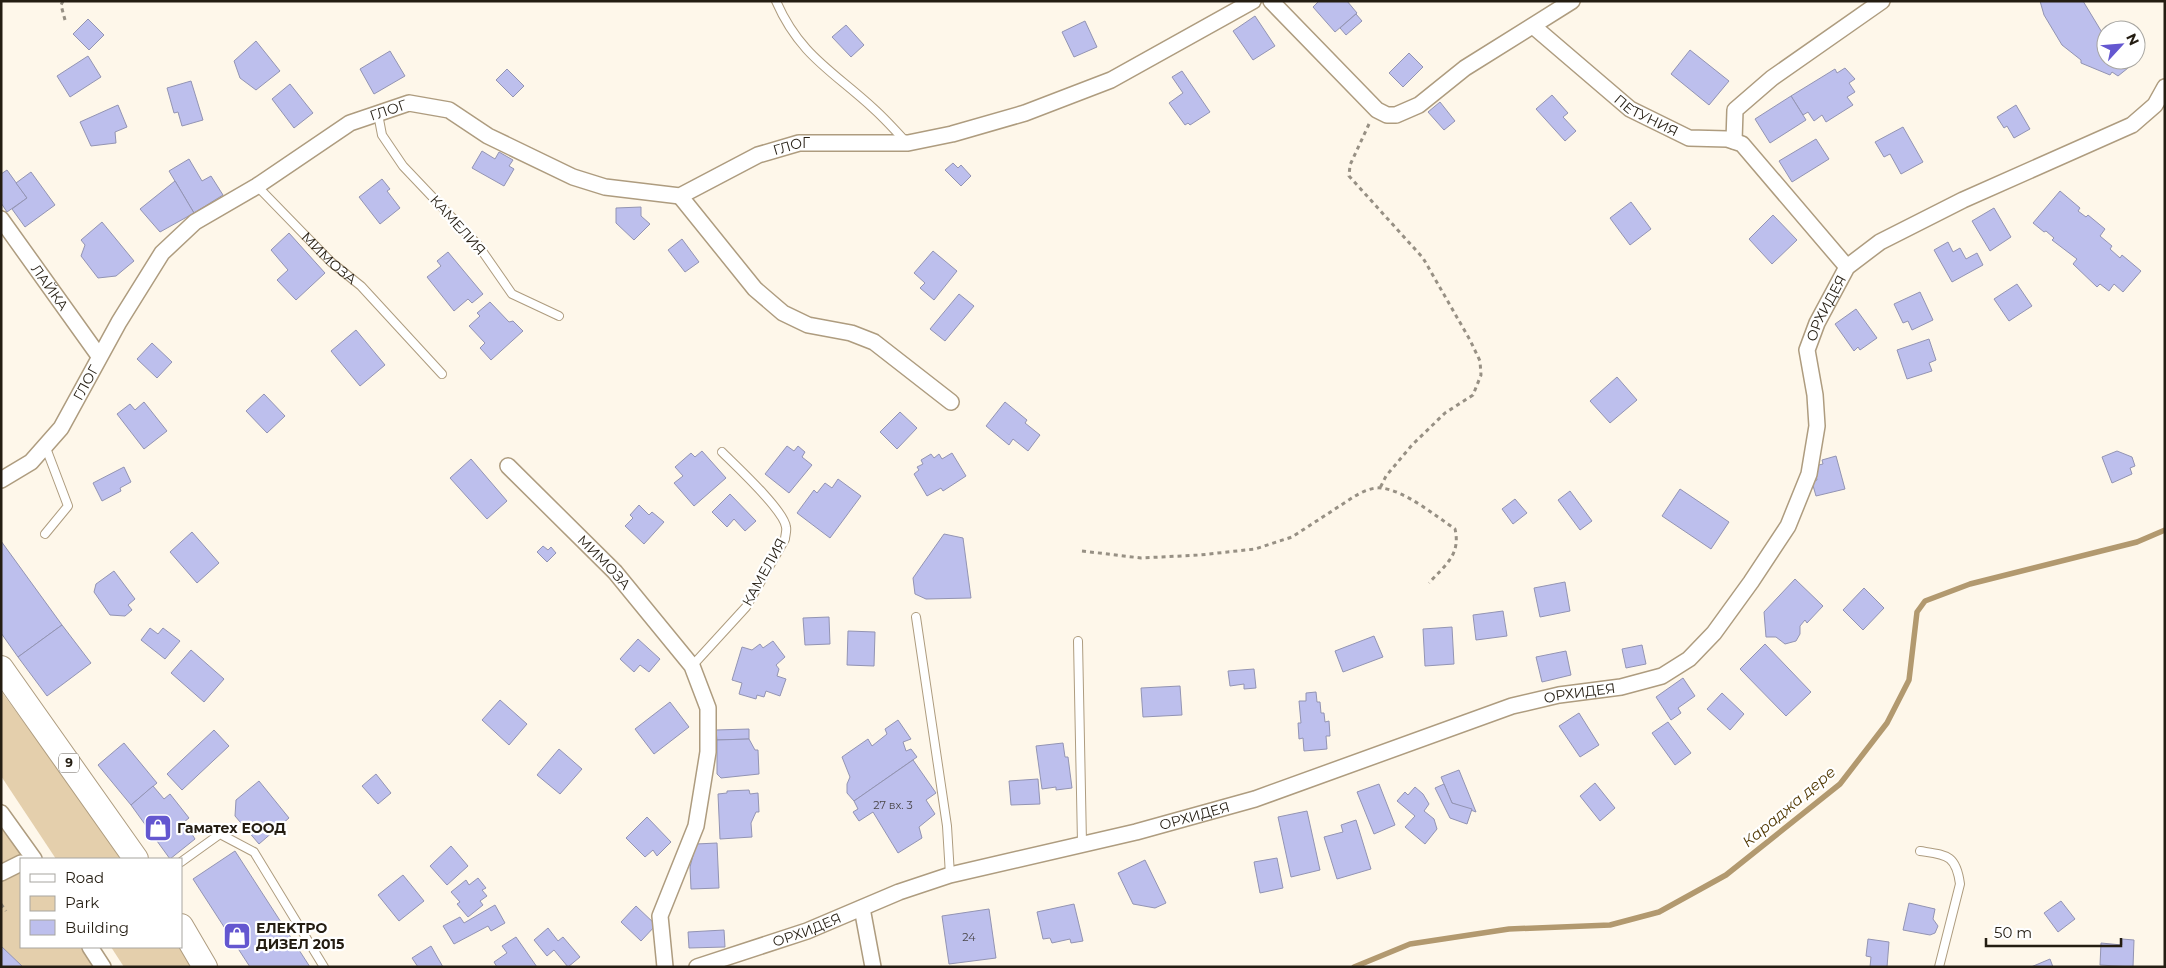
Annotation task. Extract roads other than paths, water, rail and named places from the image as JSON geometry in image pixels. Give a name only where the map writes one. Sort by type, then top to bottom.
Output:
[{"type":"main road","name":"9","points":[[1,668],[135,858]]},
{"type":"main road","points":[[182,928],[205,967]]},
{"type":"street","name":"ГЛОГ","points":[[1,480],[31,462],[46,448],[62,428],[99,356],[162,253],[195,222],[257,186],[350,123],[409,103],[449,110],[488,136],[573,177],[604,187],[680,196],[758,155],[799,143],[908,143],[952,134],[1025,113],[1111,80],[1254,1]]},
{"type":"street","points":[[1271,1],[1377,110],[1387,115],[1396,115],[1419,105],[1465,68],[1572,1]]},
{"type":"street","points":[[1847,267],[1749,152],[1734,140],[1735,110],[1779,73],[1882,1]]},
{"type":"street","name":"ПЕТУНИЯ","points":[[1533,26],[1630,110],[1689,138],[1734,140]]},
{"type":"street","name":"ОРХИДЕЯ","points":[[697,967],[807,931],[899,892],[950,875],[1136,832],[1255,799],[1512,706],[1559,695],[1621,687],[1662,676],[1689,659],[1714,633],[1788,526],[1810,474],[1816,426],[1815,396],[1808,350],[1817,323],[1847,267],[1880,242],[1963,200],[2132,125],[2154,105],[2165,87]]},
{"type":"street","points":[[680,196],[755,288],[784,313],[808,325],[850,333],[874,342],[951,402]]},
{"type":"street","name":"ЛАЙКА","points":[[1,219],[99,356]]},
{"type":"street","name":"МИМОЗА","points":[[508,466],[616,572],[692,666],[708,708],[708,752],[696,826],[660,916],[665,967]]},
{"type":"street","points":[[1,812],[28,858]]},
{"type":"street","points":[[1,873],[20,864]]},
{"type":"street","points":[[862,908],[873,967]]},
{"type":"street","points":[[91,948],[103,967]]},
{"type":"lane","points":[[776,1],[784,20],[799,43],[827,71],[873,108],[908,143]]},
{"type":"lane","name":"КАМЕЛИЯ","points":[[378,114],[382,135],[403,166],[478,245],[512,294],[559,316]]},
{"type":"lane","name":"МИМОЗА","points":[[257,186],[331,262],[361,286],[442,374]]},
{"type":"lane","points":[[45,534],[68,506],[46,448]]},
{"type":"lane","name":"КАМЕЛИЯ","points":[[692,666],[746,606],[785,539],[786,528],[782,517],[749,478],[722,452]]},
{"type":"lane","points":[[916,617],[947,826],[950,875]]},
{"type":"lane","points":[[1078,641],[1082,843]]},
{"type":"lane","points":[[182,861],[220,834],[254,852],[324,967]]},
{"type":"lane","points":[[1920,851],[1945,855],[1954,861],[1958,870],[1960,884],[1939,967]]},
{"type":"waterway","name":"Караджа дере","points":[[1354,967],[1410,944],[1509,929],[1610,925],[1659,912],[1726,875],[1840,784],[1887,723],[1909,680],[1917,612],[1925,601],[1970,584],[2137,542],[2165,530]]},
{"type":"place","name":"Гаматех ЕООД","points":[[158,828]]},
{"type":"place","name":"ЕЛЕKТРО ДИЗЕЛ 2015","points":[[237,936]]}]
